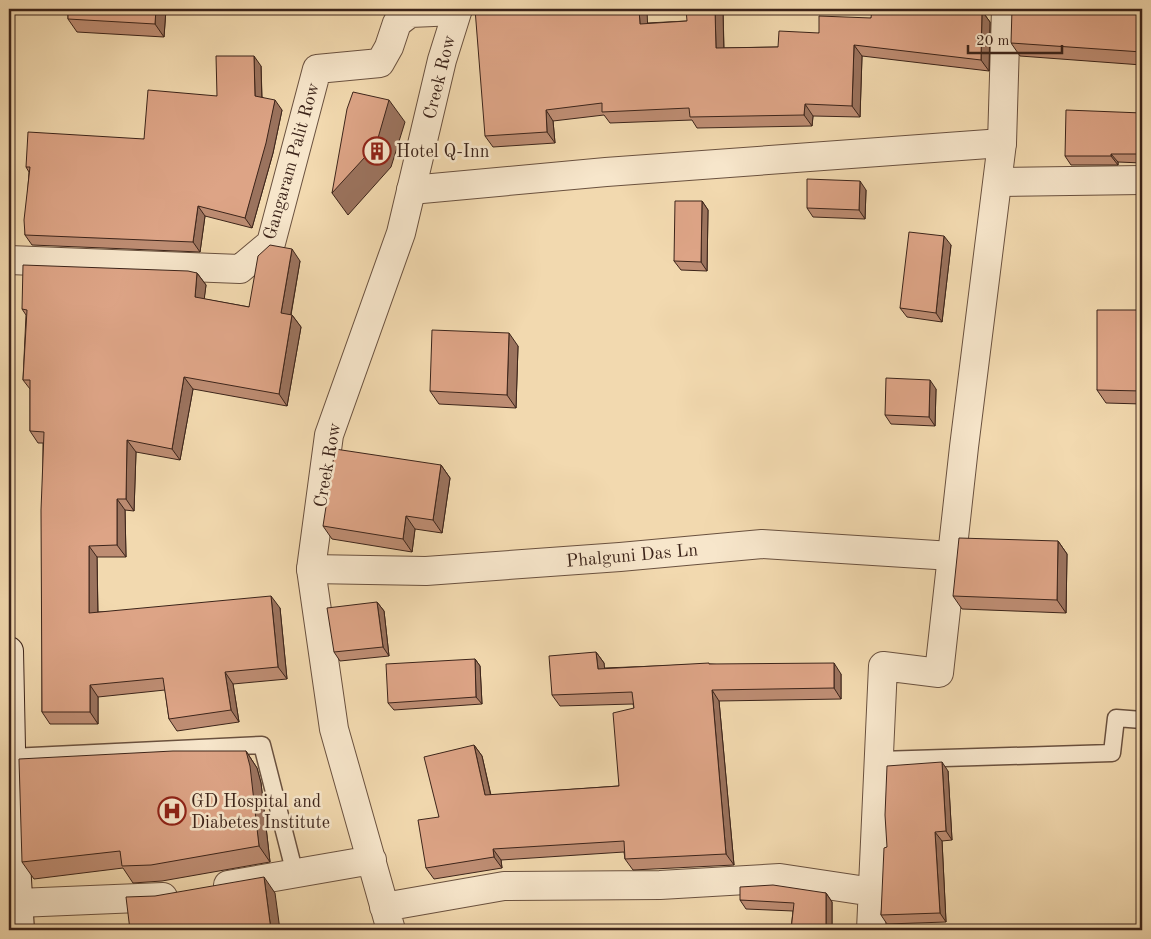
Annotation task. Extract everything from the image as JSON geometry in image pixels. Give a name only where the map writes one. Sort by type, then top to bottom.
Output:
[{"type":"street","points":[[871,930],[883,666],[939,674],[1002,143],[1006,9]]},
{"type":"street","name":"Creek Row","points":[[388,918],[334,730],[311,569],[329,435],[401,233],[442,60],[457,10]]},
{"type":"street","name":"Gangaram Palit Row","points":[[9,260],[240,269],[271,242],[317,69],[380,63],[389,47],[397,23],[410,13],[457,10]]},
{"type":"street","points":[[411,190],[606,172],[1002,143]]},
{"type":"street","points":[[998,182],[1142,180]]},
{"type":"street","name":"Phalguni Das Ln","points":[[311,569],[426,570],[620,557],[762,544],[952,556]]},
{"type":"street","points":[[9,651],[10,796],[20,930]]},
{"type":"street","points":[[18,903],[164,897],[372,860]]},
{"type":"street","points":[[388,918],[504,886],[660,885],[780,878],[873,892]]},
{"type":"lane","points":[[878,760],[1112,753],[1116,718],[1142,720]]},
{"type":"lane","points":[[11,757],[262,744],[295,874]]},
{"type":"building","points":[[68,9],[156,9],[155,24],[68,19]]},
{"type":"building","points":[[475,9],[639,9],[640,24],[687,21],[686,9],[715,9],[716,48],[778,47],[779,31],[819,33],[819,16],[871,18],[872,9],[905,9],[941,14],[942,9],[966,9],[982,11],[981,60],[854,45],[852,106],[805,104],[804,115],[690,117],[689,108],[602,112],[602,103],[546,110],[547,132],[485,136]]},
{"type":"building","points":[[1012,9],[1142,9],[1142,52],[1011,43]]},
{"type":"building","points":[[216,56],[254,56],[255,96],[275,100],[266,143],[245,218],[198,206],[193,242],[25,235],[24,220],[30,167],[26,167],[28,132],[144,139],[148,90],[217,96]]},
{"type":"building","points":[[353,92],[389,100],[376,145],[332,193],[347,109]]},
{"type":"building","points":[[1066,110],[1142,113],[1142,154],[1065,156]]},
{"type":"building","points":[[807,179],[860,181],[859,210],[807,208]]},
{"type":"building","points":[[675,201],[702,201],[701,262],[674,261]]},
{"type":"building","points":[[909,232],[944,236],[936,313],[900,308]]},
{"type":"building","points":[[270,245],[292,249],[281,313],[292,315],[279,394],[184,377],[172,449],[127,440],[126,499],[117,499],[117,545],[89,546],[89,613],[271,596],[278,667],[225,672],[231,710],[169,719],[163,678],[90,685],[90,712],[42,712],[41,510],[44,432],[30,431],[30,380],[23,380],[27,310],[22,309],[23,265],[188,271],[197,273],[195,297],[249,307],[258,256]]},
{"type":"building","points":[[1097,310],[1142,310],[1142,391],[1097,390]]},
{"type":"building","points":[[432,330],[509,333],[507,395],[430,391]]},
{"type":"building","points":[[886,378],[930,380],[929,417],[885,415]]},
{"type":"building","points":[[335,449],[441,465],[433,520],[406,516],[403,539],[323,526]]},
{"type":"building","points":[[959,538],[1058,541],[1057,600],[953,596]]},
{"type":"building","points":[[377,602],[383,647],[334,652],[327,608]]},
{"type":"building","points":[[596,652],[598,669],[709,663],[834,663],[834,688],[712,690],[726,854],[625,859],[624,841],[493,849],[494,857],[426,868],[418,820],[439,817],[424,757],[474,745],[485,795],[619,786],[613,713],[634,708],[632,692],[552,695],[549,656]]},
{"type":"building","points":[[475,659],[476,697],[388,703],[386,664]]},
{"type":"building","points":[[173,751],[246,751],[250,766],[259,846],[151,865],[122,866],[120,851],[22,862],[19,759]]},
{"type":"building","points":[[942,762],[946,831],[935,832],[940,913],[881,915],[884,848],[887,847],[885,815],[887,766]]},
{"type":"building","points":[[264,877],[271,930],[130,930],[126,897],[155,896]]},
{"type":"building","points":[[773,885],[826,893],[826,930],[791,930],[794,903],[740,900],[740,887]]},
{"type":"place","name":"Hotel Q-Inn","points":[[377,151]]},
{"type":"place","name":"GD Hospital and Diabetes Institute","points":[[172,811]]}]
